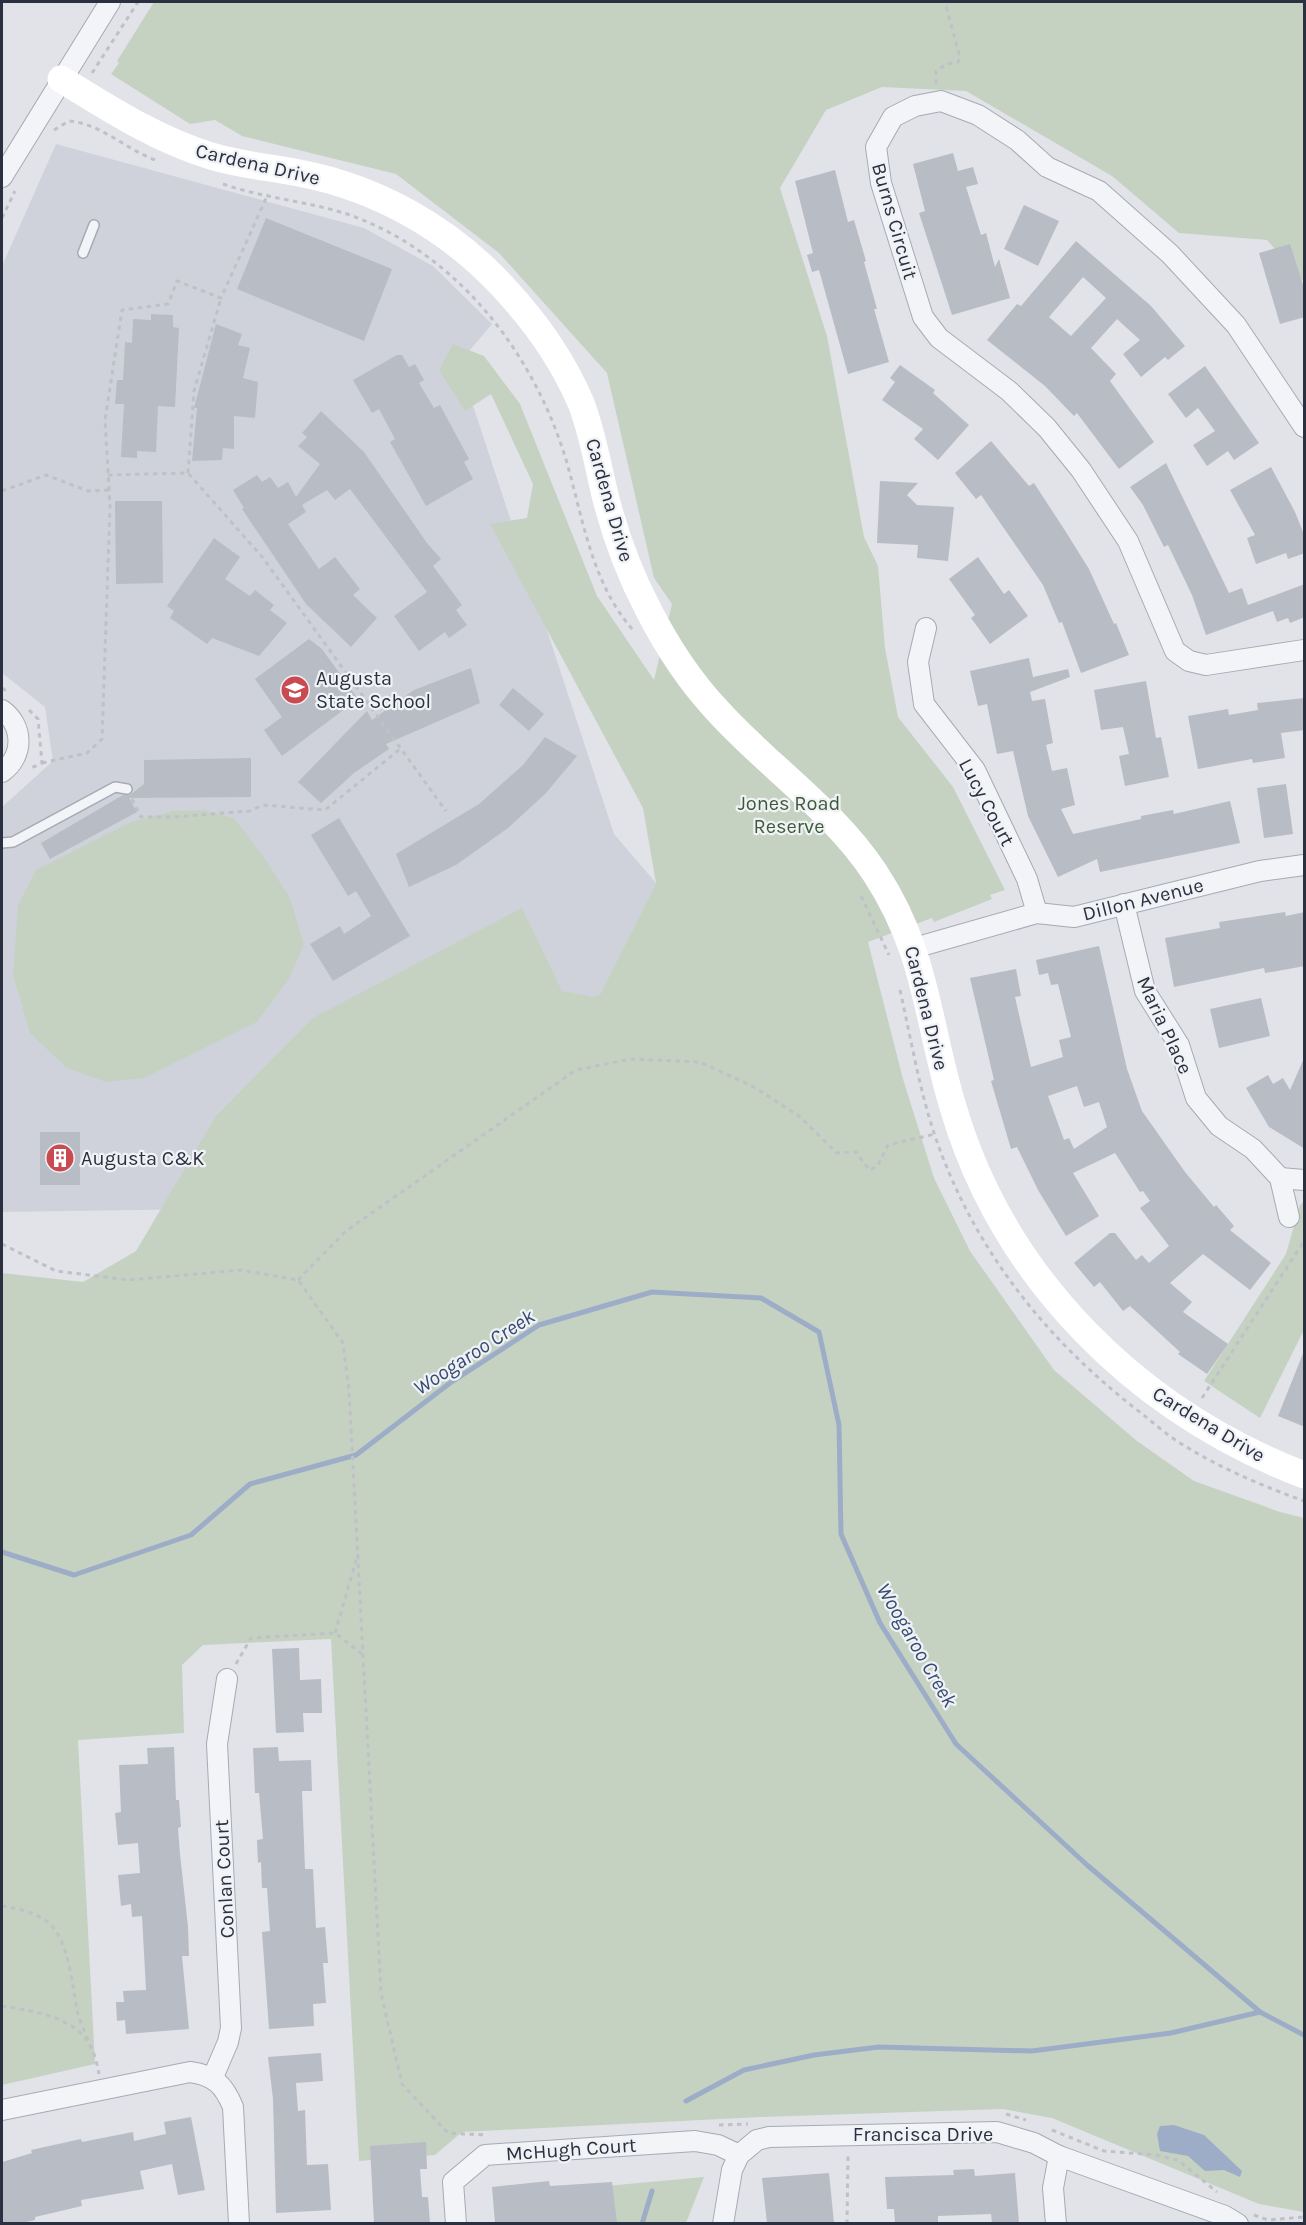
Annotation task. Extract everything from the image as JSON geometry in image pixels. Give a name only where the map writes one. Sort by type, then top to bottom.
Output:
[{"type":"street","points":[[2,177],[71,85],[110,2]]},
{"type":"street","name":"Cardena Drive","points":[[71,85],[135,125],[182,146],[240,164],[302,173],[384,199],[443,234],[503,287],[531,320],[568,375],[592,436],[613,525],[625,560],[651,615],[675,657],[718,712],[812,801],[865,859],[893,902],[902,953],[953,1108],[971,1159],[1006,1230],[1061,1308],[1096,1345],[1150,1390],[1189,1418],[1236,1446],[1305,1475]]},
{"type":"street","points":[[941,101],[978,115],[1017,140],[1047,167],[1099,191],[1161,246],[1236,326],[1305,426]]},
{"type":"street","name":"Burns Circuit","points":[[941,101],[915,105],[893,117],[876,147],[882,183],[923,317],[939,338],[1009,391],[1047,428],[1081,470],[1128,541],[1160,608],[1175,651],[1189,661],[1206,665],[1305,650]]},
{"type":"street","name":"Lucy Court","points":[[926,628],[918,662],[924,704],[975,770],[1027,879],[1037,913]]},
{"type":"street","points":[[2,710],[12,719],[19,739],[14,760],[2,772]]},
{"type":"street","name":"Dillon Avenue","points":[[902,953],[1037,913],[1074,917],[1260,871],[1305,865]]},
{"type":"street","name":"Maria Place","points":[[1124,904],[1145,991],[1179,1045],[1196,1098],[1219,1126],[1253,1149],[1280,1178],[1289,1216]]},
{"type":"street","points":[[1280,1178],[1305,1180]]},
{"type":"street","name":"Conlan Court","points":[[213,2077],[226,2048],[231,2028],[217,1744],[227,1679]]},
{"type":"street","points":[[2,2110],[190,2072],[213,2077],[224,2089],[233,2108],[239,2223]]},
{"type":"street","name":"Francisca Drive","points":[[739,2155],[757,2140],[769,2137],[997,2133],[1034,2143],[1059,2156],[1143,2185],[1238,2223]]},
{"type":"street","name":"McHugh Court","points":[[456,2223],[453,2182],[484,2155],[695,2141],[718,2145],[739,2155]]},
{"type":"street","points":[[723,2223],[732,2170],[739,2155]]},
{"type":"street","points":[[1056,2223],[1053,2188],[1059,2156]]},
{"type":"lane","points":[[83,253],[94,225]]},
{"type":"lane","points":[[2,843],[13,842],[115,787],[127,789]]},
{"type":"path","points":[[68,122],[71,85],[138,2]]},
{"type":"path","points":[[941,101],[936,71],[946,64],[958,62],[960,58],[945,2]]},
{"type":"path","points":[[53,131],[68,122],[86,123],[140,155],[161,162]]},
{"type":"path","points":[[214,180],[348,215],[394,236],[434,261],[473,296],[503,332],[529,372],[550,411],[592,559],[614,601],[634,632]]},
{"type":"path","points":[[2,218],[21,181]]},
{"type":"path","points":[[268,194],[221,298],[194,391],[188,473],[263,558],[446,811]]},
{"type":"path","points":[[42,763],[87,753],[102,739],[105,700],[109,490],[105,420],[122,310],[168,304],[177,281],[221,298]]},
{"type":"path","points":[[108,475],[188,473]]},
{"type":"path","points":[[2,491],[46,476],[88,490],[109,490]]},
{"type":"path","points":[[127,789],[141,817],[250,811],[263,804],[325,810],[400,748]]},
{"type":"path","points":[[856,887],[902,953]]},
{"type":"path","points":[[298,1280],[346,1231],[576,1070],[631,1059],[700,1062],[754,1087],[799,1116],[837,1153],[856,1152],[867,1169],[872,1170],[877,1167],[888,1145],[935,1134],[914,1062],[897,980]]},
{"type":"path","points":[[1189,1418],[1305,1241]]},
{"type":"path","points":[[2,1244],[56,1271],[87,1275],[129,1280],[241,1270],[298,1280],[343,1343],[349,1391],[381,1993],[402,2084],[448,2133],[487,2135]]},
{"type":"path","points":[[335,1633],[358,1552]]},
{"type":"path","points":[[227,1679],[251,1638],[335,1633],[363,1655]]},
{"type":"path","points":[[2,1906],[27,1911],[45,1920],[53,1928],[69,1963],[78,2012],[103,2090]]},
{"type":"path","points":[[2,2006],[50,2015],[88,2040]]},
{"type":"path","points":[[848,2134],[848,2223]]},
{"type":"path","points":[[1251,2223],[1254,2215],[1268,2220],[1295,2216],[1305,2217]]},
{"type":"shaded area","name":"Augusta State School","points":[[56,144],[364,228],[433,266],[492,324],[459,363],[614,834],[656,883],[589,1016],[274,1208],[2,1212],[2,807],[53,761],[45,707],[2,673],[2,266]]},
{"type":"green space","name":"Jones Road Reserve","points":[[154,2],[1304,2],[1304,282],[1267,240],[1179,233],[1112,176],[966,91],[882,87],[826,110],[780,188],[827,336],[864,537],[878,566],[885,648],[898,717],[953,787],[1005,890],[990,895],[992,899],[934,922],[932,918],[868,942],[903,1079],[934,1178],[970,1251],[1054,1370],[1137,1441],[1194,1481],[1280,1512],[1304,1518],[1304,2212],[1259,2204],[1052,2118],[1003,2109],[761,2117],[462,2132],[435,2155],[359,2161],[331,1639],[203,1645],[182,1665],[184,1733],[78,1740],[95,2064],[2,2085],[2,1273],[83,1282],[136,1251],[216,1116],[313,1018],[522,908],[562,991],[594,997],[600,994],[656,883],[643,808],[490,524],[527,518],[533,484],[491,394],[465,411],[439,370],[453,344],[484,356],[520,404],[597,596],[654,680],[672,604],[654,578],[607,373],[499,253],[396,174],[242,136],[215,120],[190,124],[111,74]]},
{"type":"green space","points":[[203,810],[234,818],[265,859],[290,898],[304,945],[288,980],[257,1022],[144,1078],[106,1082],[67,1068],[30,1033],[13,975],[18,905],[36,870],[131,822],[173,811]]},
{"type":"green space","points":[[1304,1202],[1304,1330],[1260,1418],[1204,1381],[1286,1254],[1300,1205]]},
{"type":"green space","points":[[704,2177],[686,2223],[593,2224],[606,2186]]},
{"type":"water","points":[[1174,2125],[1204,2135],[1242,2171],[1240,2177],[1224,2170],[1205,2171],[1188,2156],[1160,2151],[1157,2134],[1160,2126]]},
{"type":"building","points":[[953,153],[958,171],[973,167],[978,184],[966,187],[981,235],[986,233],[995,267],[999,259],[1010,298],[952,315],[919,213],[925,211],[913,164]]},
{"type":"building","points":[[835,170],[848,222],[854,220],[866,261],[864,262],[877,309],[874,309],[889,362],[848,374],[819,270],[812,272],[807,255],[813,253],[795,181]]},
{"type":"building","points":[[1024,205],[1059,221],[1038,266],[1004,249]]},
{"type":"building","points":[[266,218],[392,269],[364,341],[237,289]]},
{"type":"building","points":[[1076,241],[1151,306],[1185,346],[1168,360],[1165,357],[1141,377],[1123,354],[1140,340],[1117,319],[1091,348],[1116,374],[1110,381],[1154,442],[1119,469],[1077,413],[1074,416],[1045,386],[987,340],[1017,304],[1021,306]],"holes":[[[1083,277],[1106,298],[1071,336],[1049,317]]]},
{"type":"building","points":[[1290,244],[1305,291],[1305,317],[1280,324],[1259,253]]},
{"type":"building","points":[[151,314],[173,315],[173,327],[179,328],[175,407],[158,406],[156,452],[137,451],[137,458],[121,457],[124,404],[115,404],[117,380],[123,380],[125,342],[132,343],[133,319],[151,320]]},
{"type":"building","points":[[216,324],[242,334],[238,345],[250,348],[243,378],[258,382],[255,418],[234,416],[234,449],[223,448],[222,460],[192,461],[197,408],[194,408]]},
{"type":"building","points":[[397,355],[402,355],[409,367],[415,364],[424,380],[419,383],[434,408],[440,405],[469,459],[464,462],[473,479],[426,506],[390,442],[395,439],[379,409],[372,413],[353,380]]},
{"type":"building","points":[[900,365],[935,390],[933,393],[969,425],[938,460],[914,439],[923,429],[882,400],[895,382],[890,378]]},
{"type":"building","points":[[1205,366],[1259,443],[1234,460],[1228,451],[1207,466],[1193,445],[1215,431],[1198,408],[1186,418],[1168,394]]},
{"type":"building","points":[[321,411],[364,452],[427,543],[441,559],[433,566],[462,605],[456,610],[467,625],[449,638],[445,632],[419,651],[394,616],[427,592],[350,489],[335,500],[327,490],[302,505],[306,512],[288,524],[319,569],[335,557],[360,589],[353,595],[377,618],[351,647],[306,604],[242,509],[244,508],[233,490],[257,475],[262,482],[270,477],[278,488],[288,482],[296,497],[320,464],[298,446],[307,437],[302,433]]},
{"type":"building","points":[[991,441],[1029,486],[1034,483],[1064,529],[1089,569],[1129,655],[1081,673],[1062,622],[1059,623],[1043,585],[981,495],[976,499],[955,473]]},
{"type":"building","points":[[1166,463],[1229,593],[1242,588],[1248,605],[1305,584],[1305,617],[1290,623],[1288,618],[1277,622],[1273,611],[1206,635],[1192,595],[1168,545],[1164,547],[1143,505],[1130,487]]},
{"type":"building","points":[[1271,467],[1295,512],[1305,537],[1305,553],[1288,559],[1286,553],[1256,564],[1247,538],[1255,535],[1230,490]]},
{"type":"building","points":[[880,481],[918,483],[907,495],[917,505],[954,507],[948,561],[917,558],[918,545],[877,543]]},
{"type":"building","points":[[115,501],[162,501],[163,583],[116,584]]},
{"type":"building","points":[[214,538],[240,557],[225,579],[250,596],[255,590],[274,605],[270,610],[287,623],[259,656],[212,638],[207,644],[170,618],[174,611],[167,606]]},
{"type":"building","points":[[978,557],[1004,594],[1009,590],[1028,616],[990,644],[971,618],[975,615],[949,579]]},
{"type":"building","points":[[309,639],[322,649],[358,699],[282,756],[264,730],[282,717],[255,679]]},
{"type":"building","points":[[1029,658],[1033,677],[1068,669],[1070,677],[1030,692],[1032,701],[1045,699],[1053,743],[1046,745],[1052,771],[1067,768],[1075,805],[1061,809],[1073,834],[1141,819],[1141,816],[1173,810],[1174,814],[1230,801],[1240,843],[1100,872],[1097,859],[1058,877],[1028,816],[1013,751],[997,754],[987,704],[978,706],[970,671]]},
{"type":"building","points":[[471,668],[480,703],[386,744],[389,749],[354,773],[321,803],[298,782],[367,711],[372,720],[414,690]]},
{"type":"building","points":[[1146,681],[1156,738],[1161,737],[1169,777],[1125,786],[1119,756],[1129,754],[1123,727],[1101,730],[1094,690]]},
{"type":"building","points":[[513,688],[544,714],[529,731],[499,705]]},
{"type":"building","points":[[1305,698],[1305,730],[1281,733],[1285,758],[1253,763],[1252,759],[1198,769],[1188,716],[1228,709],[1229,715],[1258,710],[1257,703]]},
{"type":"building","points":[[545,737],[577,756],[546,793],[508,828],[456,865],[409,887],[396,854],[479,804],[523,765]]},
{"type":"building","points":[[251,758],[251,797],[129,798],[137,812],[50,859],[41,843],[123,795],[130,795],[144,784],[144,760]]},
{"type":"building","points":[[1286,784],[1293,834],[1264,838],[1257,788]]},
{"type":"building","points":[[339,818],[410,936],[333,981],[310,944],[340,926],[344,934],[371,916],[356,891],[348,896],[311,835]]},
{"type":"building","points":[[1285,912],[1286,916],[1305,912],[1305,966],[1265,973],[1264,968],[1174,987],[1165,938],[1220,928],[1219,922]]},
{"type":"building","points":[[1099,946],[1127,1069],[1142,1111],[1185,1172],[1214,1207],[1216,1205],[1234,1226],[1230,1230],[1271,1263],[1250,1290],[1203,1254],[1170,1283],[1192,1302],[1183,1312],[1228,1344],[1207,1374],[1178,1354],[1180,1352],[1130,1306],[1123,1311],[1100,1282],[1094,1287],[1074,1263],[1110,1233],[1115,1233],[1136,1260],[1142,1255],[1149,1263],[1169,1246],[1140,1208],[1150,1201],[1143,1191],[1140,1192],[1115,1153],[1073,1173],[1099,1216],[1066,1236],[1038,1190],[1017,1147],[1011,1149],[991,1081],[994,1080],[970,978],[1016,969],[1021,996],[1015,997],[1031,1067],[1063,1057],[1059,1040],[1071,1037],[1058,984],[1051,985],[1048,973],[1039,975],[1036,960]],"holes":[[[1077,1086],[1084,1107],[1099,1102],[1107,1127],[1074,1149],[1069,1138],[1064,1140],[1048,1096]]]},
{"type":"building","points":[[1261,998],[1270,1036],[1219,1048],[1210,1009]]},
{"type":"building","points":[[1305,1056],[1305,1149],[1269,1127],[1246,1088],[1268,1075],[1273,1084],[1283,1078],[1290,1090]]},
{"type":"building","name":"Augusta C&K","points":[[40,1132],[80,1132],[80,1185],[40,1185]]},
{"type":"building","points":[[1305,1351],[1305,1427],[1278,1416]]},
{"type":"building","points":[[299,1648],[300,1680],[321,1679],[322,1713],[303,1713],[304,1732],[276,1733],[272,1649]]},
{"type":"building","points":[[174,1747],[176,1800],[179,1800],[181,1827],[178,1828],[180,1854],[188,1927],[189,1956],[182,1956],[189,2029],[126,2034],[125,2020],[117,2021],[116,2002],[124,2002],[123,1991],[146,1990],[142,1916],[132,1917],[131,1904],[121,1906],[118,1875],[140,1873],[138,1843],[118,1845],[115,1813],[121,1812],[119,1765],[148,1764],[147,1748]]},
{"type":"building","points":[[278,1747],[279,1761],[311,1760],[312,1791],[302,1791],[305,1869],[313,1869],[316,1928],[325,1927],[328,1963],[323,1963],[326,2003],[313,2004],[314,2026],[269,2029],[262,1932],[270,1931],[267,1888],[262,1888],[261,1862],[258,1863],[257,1840],[263,1839],[259,1793],[255,1793],[253,1748]]},
{"type":"building","points":[[321,2053],[323,2081],[296,2083],[298,2111],[305,2110],[307,2165],[328,2164],[331,2210],[276,2213],[273,2099],[268,2057]]},
{"type":"building","points":[[191,2117],[205,2190],[178,2195],[172,2164],[140,2171],[144,2189],[81,2200],[82,2206],[35,2217],[35,2220],[22,2223],[2,2223],[2,2162],[32,2153],[31,2150],[81,2139],[82,2142],[133,2132],[134,2141],[166,2134],[164,2122]]},
{"type":"building","points":[[426,2142],[427,2169],[420,2169],[422,2197],[428,2197],[430,2223],[374,2223],[370,2146]]},
{"type":"building","points":[[974,2169],[975,2176],[1015,2173],[1019,2223],[992,2223],[991,2214],[938,2216],[938,2223],[895,2223],[894,2209],[887,2209],[885,2177],[954,2175],[953,2170]]},
{"type":"building","points":[[829,2173],[834,2223],[767,2223],[762,2178]]},
{"type":"building","points":[[549,2181],[550,2186],[612,2182],[617,2223],[495,2223],[492,2187]]},
{"type":"waterway","name":"Woogaroo Creek","points":[[2,1552],[74,1575],[191,1535],[250,1484],[356,1455],[450,1383],[539,1325],[652,1292],[761,1298],[819,1332],[839,1425],[841,1534],[880,1623],[956,1744],[1087,1865],[1260,2012],[1304,2035]]},
{"type":"waterway","points":[[686,2101],[744,2070],[814,2055],[879,2047],[1032,2051],[1171,2033],[1260,2012]]},
{"type":"waterway","points":[[642,2224],[652,2191]]},
{"type":"place","name":"Augusta State School","points":[[295,690]]},
{"type":"place","name":"Augusta C&K","points":[[60,1158]]}]
